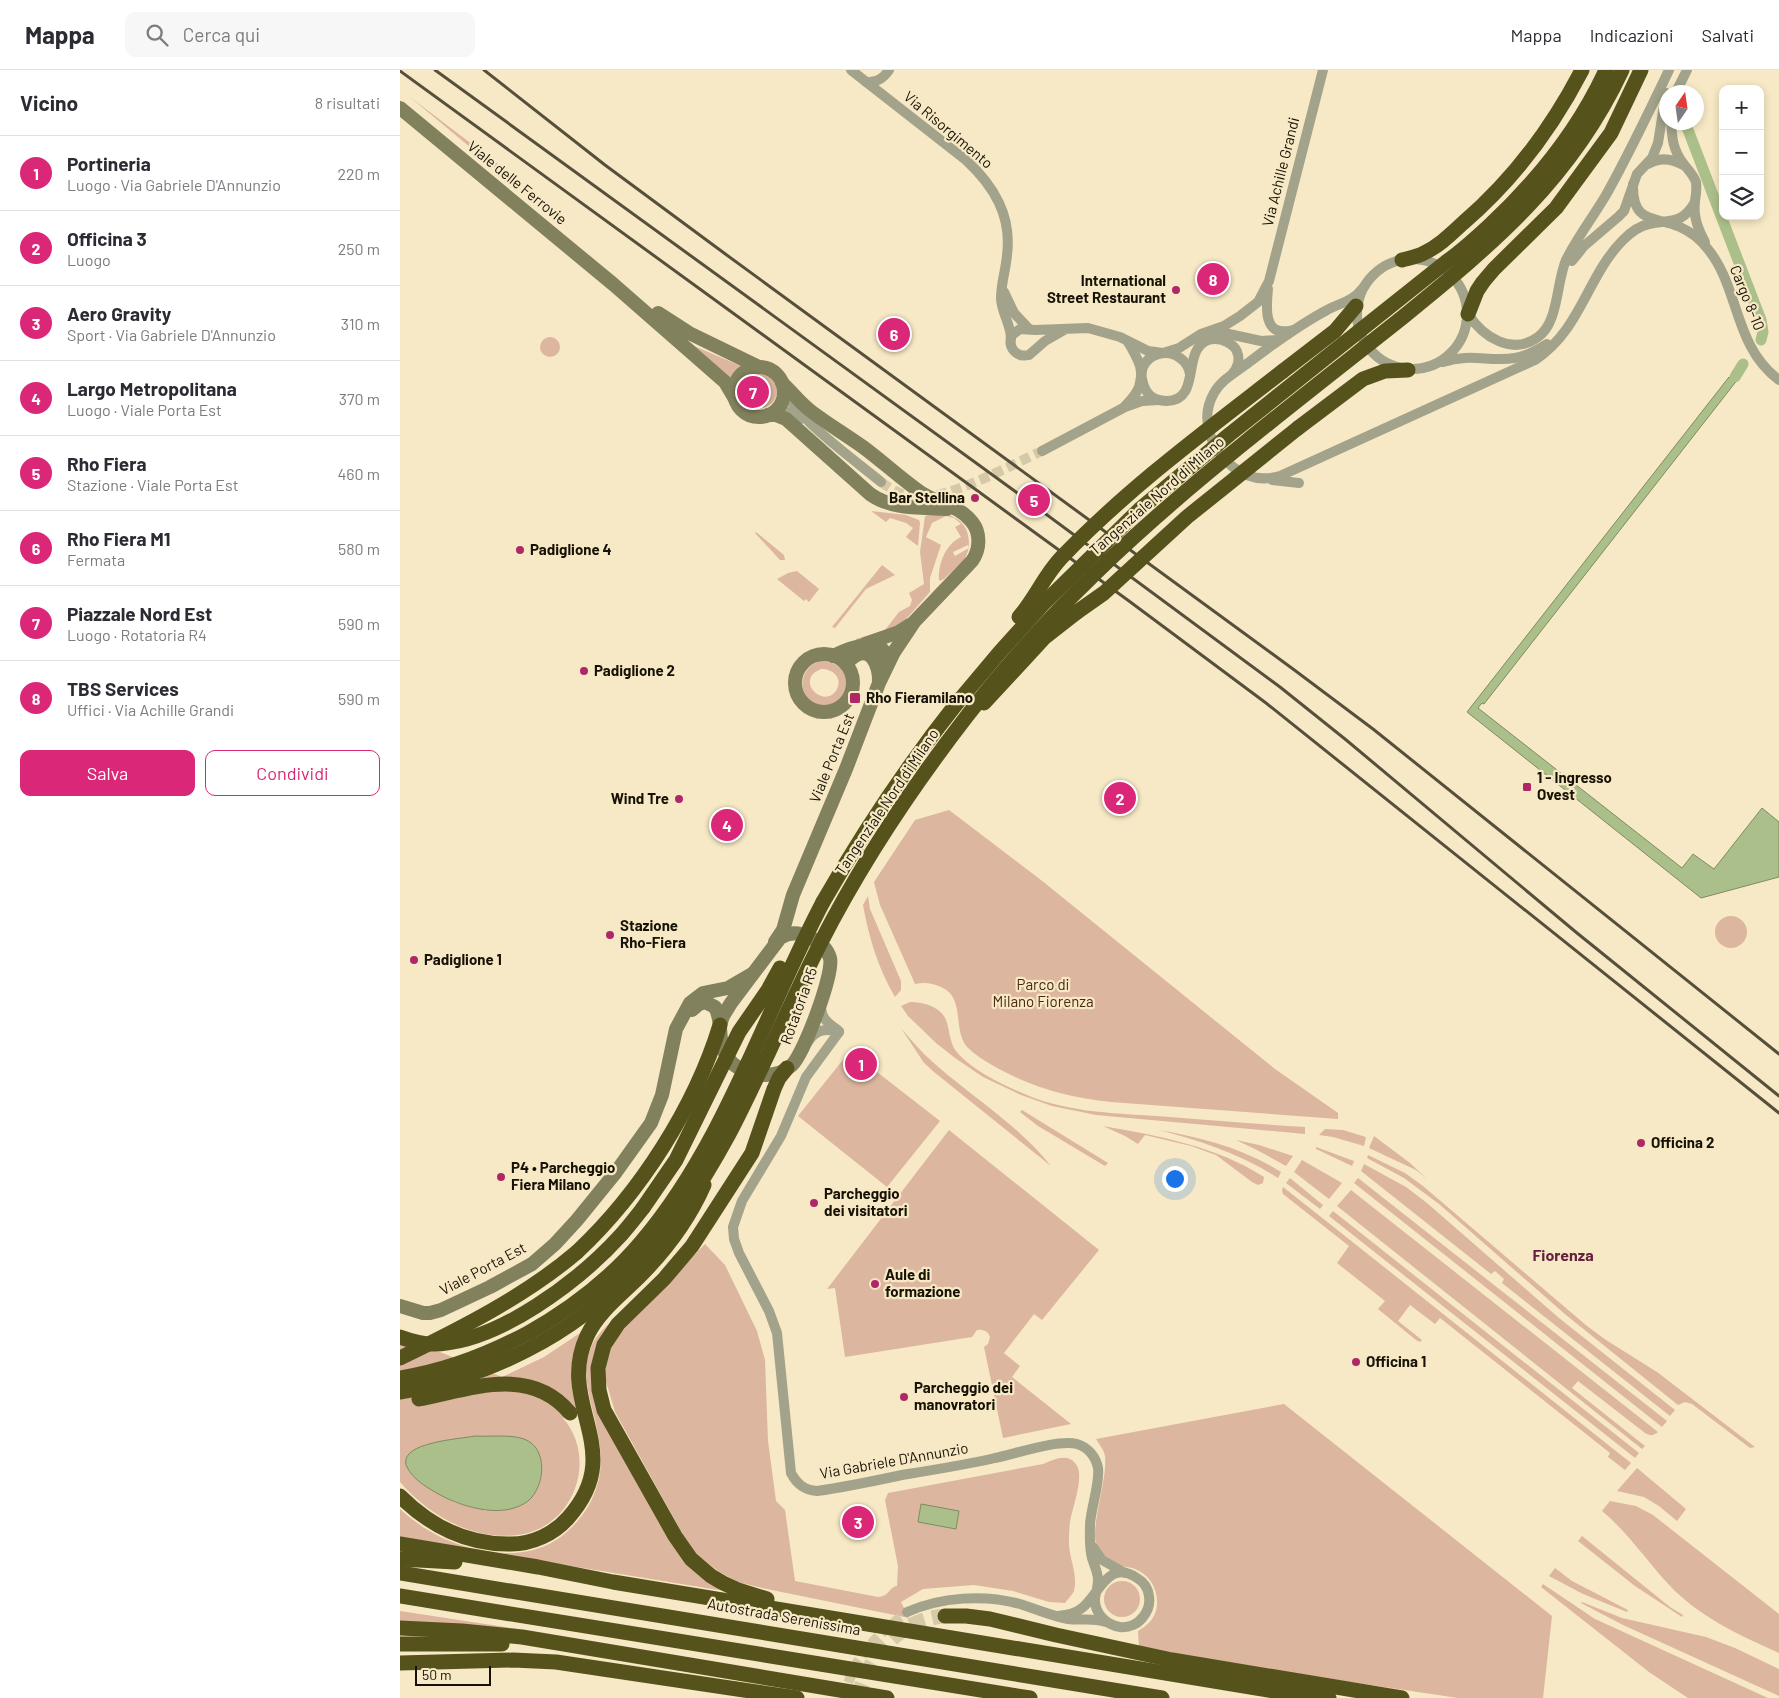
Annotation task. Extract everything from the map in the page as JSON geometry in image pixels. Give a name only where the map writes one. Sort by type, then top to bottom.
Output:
[{"type":"highway","points":[[1402,260],[1422,254],[1438,245],[1484,206],[1528,155],[1566,100],[1582,70]]},
{"type":"highway","name":"Tangenziale Nord di Milano","points":[[400,1378],[472,1358],[500,1347],[539,1326],[564,1311],[593,1289],[642,1242],[673,1201],[704,1151],[743,1072],[792,964],[824,902],[856,847],[918,753],[957,703],[1044,603],[1140,509],[1230,434],[1459,253],[1495,220],[1562,145],[1606,70]]},
{"type":"highway","name":"Tangenziale Nord di Milano","points":[[400,1392],[438,1384],[485,1369],[549,1338],[616,1288],[649,1254],[691,1198],[718,1154],[840,906],[888,826],[956,730],[1003,670],[1056,611],[1191,486],[1460,270],[1523,212],[1546,187],[1584,138],[1606,102],[1622,70]]},
{"type":"highway","points":[[1468,314],[1477,291],[1483,282],[1556,208],[1611,133],[1641,70]]},
{"type":"highway","points":[[957,703],[986,654],[1029,604],[1050,572],[1065,554],[1142,482],[1335,330],[1356,306]]},
{"type":"highway","points":[[956,730],[994,694],[1045,637],[1104,594],[1187,517],[1298,428],[1363,379],[1385,371],[1408,370]]},
{"type":"highway","points":[[400,1337],[422,1343],[444,1344],[472,1337],[513,1319],[560,1290],[622,1234],[643,1208],[676,1160],[744,1022],[772,982],[788,952],[824,902]]},
{"type":"highway","points":[[400,1358],[526,1290],[548,1276],[577,1252],[612,1218],[641,1180],[673,1129],[710,1056],[720,1026]]},
{"type":"highway","points":[[788,1068],[777,1083],[752,1154],[697,1238],[664,1279],[618,1324],[604,1345],[598,1368],[599,1390],[604,1410],[675,1536],[691,1559],[710,1576],[752,1595],[839,1611],[932,1634]]},
{"type":"highway","points":[[400,1496],[427,1519],[447,1530],[472,1540],[502,1544],[529,1542],[548,1534],[564,1522],[583,1497],[586,1479],[588,1458],[578,1413],[579,1369],[582,1349],[592,1327],[645,1271],[677,1232],[694,1207],[718,1154]]},
{"type":"highway","points":[[400,1402],[487,1386],[515,1383],[547,1393],[578,1413]]},
{"type":"highway","points":[[400,1544],[613,1582],[1329,1698]]},
{"type":"highway","points":[[400,1559],[471,1564],[613,1582]]},
{"type":"highway","name":"Autostrada Serenissima","points":[[400,1572],[1162,1698]]},
{"type":"highway","points":[[400,1596],[1030,1698]]},
{"type":"highway","points":[[945,1616],[984,1618],[1172,1660],[1402,1698]]},
{"type":"highway","points":[[400,1628],[462,1631],[522,1637],[887,1698]]},
{"type":"highway","points":[[400,1644],[482,1643],[553,1647],[678,1664]]},
{"type":"highway","points":[[400,1663],[535,1660],[797,1698]]},
{"type":"highway","points":[[1274,1690],[1310,1698]]},
{"type":"street","name":"Via Risorgimento","points":[[850,70],[966,160],[980,173],[993,191],[1002,207],[1008,234],[1008,255],[1001,302],[1009,325],[1011,339]]},
{"type":"street","points":[[866,82],[874,82],[881,79],[889,70]]},
{"type":"street","name":"Via Achille Grandi","points":[[1163,352],[1179,348],[1201,334],[1224,326],[1256,304],[1265,292],[1323,70]]},
{"type":"street","points":[[1299,483],[1258,479],[1232,467],[1223,457],[1210,436],[1207,420],[1209,405],[1214,392],[1231,376],[1280,339],[1326,310],[1352,299],[1372,275],[1386,265],[1402,260],[1419,259],[1436,264],[1451,274],[1461,289],[1468,314],[1475,326],[1492,339],[1512,345],[1529,342],[1548,326],[1552,318],[1558,288],[1567,260],[1608,191],[1669,70]]},
{"type":"street","points":[[1670,85],[1675,70]]},
{"type":"street","points":[[1680,85],[1687,70]]},
{"type":"street","name":"Viale delle Ferrovie","points":[[400,108],[613,284],[725,382],[735,399]]},
{"type":"street","points":[[1558,288],[1567,269],[1584,246],[1624,211],[1638,174],[1652,158],[1660,130]]},
{"type":"street","points":[[1672,130],[1674,147],[1684,165]]},
{"type":"street","points":[[1258,479],[1280,476],[1536,360],[1553,346],[1572,321],[1601,268],[1632,231],[1641,227],[1673,222],[1682,218],[1690,211],[1695,202],[1696,182],[1691,172],[1684,165],[1675,160],[1665,159],[1654,160],[1645,166]]},
{"type":"street","points":[[1633,184],[1633,195],[1640,210],[1652,220],[1688,231],[1708,248]]},
{"type":"street","name":"Cargo 8-10","points":[[1695,202],[1694,215],[1697,225],[1722,273],[1742,328],[1755,355],[1768,371],[1779,380]]},
{"type":"street","name":"Via Achille Grandi","points":[[1269,281],[1266,312],[1269,322],[1279,330],[1295,329]]},
{"type":"street","name":"Viale delle Ferrovie","points":[[613,284],[689,333],[759,367]]},
{"type":"street","points":[[1002,286],[1014,314],[1035,333],[1038,344],[1035,350]]},
{"type":"street","points":[[1362,289],[1356,306],[1357,325],[1363,342],[1375,356],[1390,366],[1408,370],[1422,369],[1459,358],[1521,357],[1547,344],[1572,321]]},
{"type":"street","points":[[1435,365],[1456,349],[1462,338],[1468,314]]},
{"type":"street","points":[[1066,329],[1045,340],[1026,356],[1012,349],[1011,339],[1018,330],[1023,328],[1088,328],[1114,335],[1148,351],[1177,355],[1183,360],[1189,370],[1190,378]]},
{"type":"street","points":[[1211,331],[1260,341],[1280,339]]},
{"type":"street","points":[[1042,451],[1125,407],[1142,401],[1173,400],[1180,396],[1186,390],[1197,348],[1206,341],[1217,339],[1228,342],[1236,349],[1239,362],[1231,376]]},
{"type":"street","points":[[1128,342],[1139,363],[1143,386],[1151,396],[1160,400]]},
{"type":"street","points":[[1125,407],[1139,387],[1143,368],[1150,358],[1163,352]]},
{"type":"street","points":[[813,426],[784,410],[760,416],[752,416],[744,412],[735,399],[734,391],[737,379],[747,370],[759,367],[773,371],[783,386],[789,401],[813,426],[881,482]]},
{"type":"street","points":[[771,413],[782,399],[783,386]]},
{"type":"street","points":[[783,386],[812,412],[865,448],[919,491],[931,498],[954,506],[967,516]]},
{"type":"street","points":[[771,413],[786,419],[881,502],[895,506],[949,509],[967,516]]},
{"type":"street","name":"Viale Porta Est","points":[[775,942],[785,924],[793,895],[846,770],[887,666],[903,637],[914,622],[975,557],[978,547],[978,535],[974,524],[967,516]]},
{"type":"street","points":[[879,683],[876,661],[867,654],[858,654],[852,658],[850,663],[853,684],[851,693],[847,701],[840,708],[824,712],[811,709],[797,695],[795,685],[799,668],[812,657],[820,655],[833,656],[904,630],[914,622]]},
{"type":"street","points":[[862,645],[881,649],[887,657],[887,666]]},
{"type":"street","points":[[833,656],[843,662],[852,674]]},
{"type":"street","name":"Viale Porta Est","points":[[793,895],[793,925],[800,934]]},
{"type":"street","points":[[720,1026],[727,1009],[775,942],[784,936],[800,934]]},
{"type":"street","name":"Rotatoria R5","points":[[720,1026],[720,1040],[724,1052],[728,1059],[741,1069],[767,1076],[775,1075],[788,1068],[801,1053],[830,974],[830,958],[824,948],[818,942],[800,934]]},
{"type":"street","name":"Viale Porta Est","points":[[400,1306],[423,1313],[441,1310],[490,1287],[532,1264],[555,1244],[577,1220],[651,1123],[662,1095],[674,1036],[690,1004],[698,996],[709,991],[728,988],[752,974]]},
{"type":"street","points":[[822,998],[822,1016],[839,1032]]},
{"type":"street","name":"Viale Porta Est","points":[[682,1019],[699,1004],[708,1002],[717,1010],[720,1026]]},
{"type":"street","points":[[801,1053],[810,1038],[817,1032],[826,1030],[839,1032]]},
{"type":"street","name":"Via Gabriele D'Annunzio","points":[[839,1032],[806,1077],[781,1136],[742,1201],[733,1227],[734,1239],[739,1252],[769,1311],[777,1333],[790,1467],[794,1478],[804,1488],[817,1491],[995,1458],[1052,1445],[1078,1444],[1091,1453],[1096,1460],[1098,1471],[1090,1523],[1092,1557],[1098,1576],[1097,1591]]},
{"type":"street","points":[[907,1612],[921,1606],[945,1600],[984,1599],[1020,1604],[1058,1616],[1075,1619],[1090,1618],[1107,1622],[1114,1626],[1130,1626],[1144,1617],[1148,1610],[1150,1602],[1146,1587],[1134,1576],[1102,1560],[1091,1544]]},
{"type":"street","points":[[1058,1616],[1075,1613],[1081,1609],[1106,1578],[1116,1574],[1127,1573]]},
{"type":"street","points":[[1097,1591],[1096,1605],[1098,1612],[1107,1622]]},
{"type":"green space","points":[[410,97],[502,167],[498,166],[495,168]]},
{"type":"green space","points":[[546,337],[554,337],[560,343],[560,351],[554,357],[546,357],[540,351],[540,343]]},
{"type":"green space","points":[[680,340],[741,366],[730,379]]},
{"type":"green space","points":[[760,374],[767,375],[772,379],[776,384],[776,398],[772,403],[767,407],[760,408],[753,407],[748,403],[744,398],[743,391],[744,384],[748,379],[753,375]]},
{"type":"green space","points":[[871,511],[906,515],[919,520],[918,546],[906,537],[913,528],[906,523],[890,518],[886,522]]},
{"type":"green space","points":[[940,513],[953,517],[966,528],[969,547],[968,545],[953,552],[955,556],[969,548],[965,559],[944,579],[939,580],[940,567],[947,549],[961,537],[955,527],[961,524],[954,518],[946,516],[932,523],[926,537],[941,545],[930,578],[930,592],[900,626],[857,642],[856,639],[885,630],[899,612],[910,606],[912,600],[909,593],[924,584],[920,552],[925,516]]},
{"type":"green space","points":[[756,532],[784,555],[785,560],[780,560]]},
{"type":"green space","points":[[882,565],[895,575],[866,589],[835,628],[832,627]]},
{"type":"green space","points":[[797,571],[819,589],[809,602],[806,599],[804,601],[777,579]]},
{"type":"green space","points":[[820,661],[830,662],[844,673],[847,681],[846,689],[843,696],[837,702],[828,705],[818,705],[811,702],[806,696],[803,680],[811,666]],"holes":[[[821,669],[835,674],[839,681],[837,689],[832,695],[826,697],[814,691],[810,680],[813,674]]]},
{"type":"green space","name":"Parco di Milano Fiorenza","points":[[949,810],[1041,880],[1275,1069],[1338,1113],[1338,1119],[1111,1102],[1079,1097],[1049,1090],[1020,1079],[979,1057],[967,1047],[963,1040],[954,998],[949,992],[931,984],[915,984],[880,905],[874,882],[915,820]]},
{"type":"green space","points":[[868,896],[870,909],[901,981],[901,990],[895,997],[879,964],[871,941],[863,905]]},
{"type":"green space","points":[[1731,916],[1742,921],[1747,932],[1742,943],[1731,948],[1720,943],[1715,932],[1720,921]]},
{"type":"green space","points":[[910,1002],[927,1004],[942,1013],[954,1048],[969,1063],[995,1080],[1036,1099],[1070,1108],[1104,1112],[1305,1127],[1305,1134],[1096,1115],[1052,1106],[1021,1095],[983,1077],[955,1058],[908,1016],[901,1006]]},
{"type":"green space","points":[[901,1028],[924,1054],[1022,1135],[1051,1166],[924,1063]]},
{"type":"green space","points":[[850,1051],[940,1121],[887,1187],[798,1116]]},
{"type":"green space","points":[[1022,1110],[1108,1163],[1105,1166],[1038,1126],[1020,1112]]},
{"type":"green space","points":[[1103,1126],[1166,1138],[1207,1150],[1246,1166],[1264,1177],[1263,1183],[1258,1185],[1252,1182],[1216,1155],[1191,1146],[1145,1135],[1138,1144]]},
{"type":"green space","points":[[1325,1129],[1343,1130],[1366,1137],[1364,1146],[1319,1135]]},
{"type":"green space","points":[[949,1130],[1099,1250],[1042,1320],[1034,1314],[1004,1353],[1020,1366],[1012,1377],[1071,1424],[1003,1438],[984,1347],[988,1344],[990,1337],[983,1330],[977,1330],[972,1337],[845,1357],[835,1288],[827,1289]]},
{"type":"green space","points":[[1159,1130],[1237,1150],[1281,1172],[1278,1178],[1235,1155]]},
{"type":"green space","points":[[1374,1136],[1410,1163],[1427,1179],[1416,1170],[1369,1148]]},
{"type":"green space","points":[[1236,1140],[1259,1145],[1293,1156],[1286,1166]]},
{"type":"green space","points":[[1316,1147],[1354,1161],[1352,1166],[1316,1149]]},
{"type":"green space","points":[[1368,1155],[1405,1173],[1423,1186],[1587,1326],[1657,1372],[1755,1447],[1750,1448],[1692,1404],[1685,1402],[1678,1405],[1566,1315],[1439,1204],[1404,1178],[1367,1158]]},
{"type":"green space","points":[[1302,1160],[1342,1183],[1329,1199],[1294,1172]]},
{"type":"green space","points":[[1364,1164],[1406,1187],[1427,1203],[1559,1318],[1675,1410],[1670,1416],[1502,1283],[1504,1279],[1495,1271],[1491,1274],[1361,1171]]},
{"type":"green space","points":[[1290,1178],[1323,1205],[1320,1209],[1286,1183]]},
{"type":"green space","points":[[1358,1178],[1667,1421],[1662,1427],[1354,1183]]},
{"type":"green space","points":[[1283,1187],[1631,1463],[1625,1470],[1608,1457],[1610,1453],[1440,1318],[1435,1324],[1410,1305],[1398,1321],[1422,1340],[1420,1342],[1416,1340],[1378,1309],[1385,1301],[1337,1263],[1349,1246],[1283,1194]]},
{"type":"green space","points":[[1351,1190],[1658,1432],[1648,1435],[1578,1381],[1572,1388],[1645,1446],[1642,1449],[1337,1206]]},
{"type":"green space","points":[[1333,1211],[1639,1453],[1635,1458],[1329,1216]]},
{"type":"green space","points":[[705,1244],[725,1265],[757,1331],[765,1360],[768,1441],[776,1501],[785,1510],[795,1581],[878,1597],[885,1595],[897,1586],[898,1566],[885,1500],[888,1493],[1068,1458],[1078,1468],[1079,1483],[1069,1534],[1075,1585],[1074,1591],[1065,1603],[1049,1602],[1013,1591],[974,1585],[923,1589],[901,1602],[909,1618],[738,1582],[718,1571],[697,1555],[681,1531],[615,1412],[605,1378],[606,1362],[610,1347],[625,1326]]},
{"type":"green space","points":[[610,1323],[602,1338],[607,1426],[719,1587],[718,1590],[400,1538],[400,1509],[424,1528],[451,1542],[495,1552],[519,1553],[536,1549],[551,1543],[572,1527],[586,1510],[598,1481],[601,1459],[600,1448],[587,1382],[586,1367],[589,1352],[597,1337]]},
{"type":"green space","points":[[583,1331],[576,1409],[563,1418],[574,1435],[579,1453],[579,1472],[575,1490],[566,1506],[553,1520],[537,1530],[518,1535],[501,1536],[485,1534],[468,1530],[438,1515],[411,1494],[400,1482],[400,1341],[435,1350],[502,1377],[544,1357]],"holes":[[[422,1483],[487,1511],[454,1502]]]},
{"type":"green space","points":[[1284,1404],[1552,1616],[1543,1698],[1458,1698],[1223,1663],[1139,1648],[1138,1631],[1148,1624],[1155,1614],[1157,1605],[1156,1593],[1152,1583],[1145,1575],[1135,1569],[1113,1563],[1097,1547],[1095,1528],[1104,1477],[1105,1456],[1103,1449],[1096,1439]]},
{"type":"green space","points":[[1637,1468],[1686,1509],[1677,1521],[1659,1506],[1644,1497],[1617,1491]]},
{"type":"green space","points":[[1610,1501],[1636,1506],[1653,1515],[1779,1614],[1779,1653],[1710,1618],[1674,1590],[1622,1530],[1602,1511]]},
{"type":"green space","points":[[1582,1536],[1670,1607],[1683,1615],[1682,1617],[1635,1586],[1578,1541]]},
{"type":"green space","points":[[1555,1568],[1572,1581],[1628,1610],[1627,1612],[1583,1594],[1549,1576]]},
{"type":"green space","points":[[1122,1581],[1129,1582],[1135,1586],[1139,1592],[1139,1606],[1135,1612],[1129,1616],[1122,1617],[1115,1616],[1109,1612],[1105,1606],[1104,1599],[1105,1592],[1109,1586],[1115,1582]]},
{"type":"green space","points":[[1543,1584],[1595,1619],[1768,1698],[1688,1698],[1649,1672],[1541,1587]]},
{"type":"green space","points":[[1582,1602],[1622,1618],[1706,1637],[1735,1648],[1779,1669],[1779,1696],[1623,1625]]},
{"type":"green space","points":[[400,1611],[518,1629],[400,1622]]},
{"type":"shaded area","points":[[1729,377],[1732,380],[1735,377],[1738,379],[1484,704],[1482,703],[1478,708],[1682,868],[1693,854],[1714,869],[1762,808],[1779,822],[1779,877],[1701,898],[1467,712]]},
{"type":"shaded area","points":[[475,1436],[524,1439],[538,1451],[542,1468],[541,1478],[534,1495],[528,1501],[508,1510],[497,1511],[463,1505],[444,1497],[422,1484],[406,1465],[407,1457],[412,1451],[421,1447],[445,1440]]},
{"type":"shaded area","points":[[921,1504],[959,1511],[956,1529],[918,1522]]},
{"type":"waterway","points":[[1688,130],[1761,320],[1763,332],[1761,340]]},
{"type":"waterway","points":[[1735,377],[1743,364]]},
{"type":"tunnel","points":[[881,482],[893,490],[916,497],[945,493],[979,480],[1042,451]]},
{"type":"tunnel","points":[[845,1697],[853,1670],[867,1648],[907,1612]]},
{"type":"tunnel","points":[[858,1698],[869,1668],[888,1642],[914,1624],[945,1616]]},
{"type":"railway","points":[[435,70],[1016,492],[1280,687],[1577,933],[1779,1096]]},
{"type":"railway","points":[[484,70],[605,165],[1373,729],[1779,1054]]},
{"type":"railway","points":[[400,71],[1129,601],[1266,703],[1779,1113]]},
{"type":"place","name":"TBS Services","points":[[1213,279]]},
{"type":"place","name":"International Street Restaurant","points":[[1176,290]]},
{"type":"place","name":"Rho Fiera M1","points":[[894,334]]},
{"type":"place","name":"Piazzale Nord Est","points":[[753,392]]},
{"type":"place","name":"Bar Stellina","points":[[975,498]]},
{"type":"place","name":"Rho Fiera","points":[[1034,500]]},
{"type":"place","name":"Padiglione 4","points":[[520,550]]},
{"type":"place","name":"Padiglione 2","points":[[584,671]]},
{"type":"place","name":"Rho Fieramilano","points":[[855,698]]},
{"type":"place","name":"1 - Ingresso Ovest","points":[[1527,787]]},
{"type":"place","name":"Officina 3","points":[[1120,798]]},
{"type":"place","name":"Wind Tre","points":[[679,799]]},
{"type":"place","name":"Largo Metropolitana","points":[[727,825]]},
{"type":"place","name":"Stazione Rho-Fiera","points":[[610,935]]},
{"type":"place","name":"Padiglione 1","points":[[414,960]]},
{"type":"place","name":"Portineria","points":[[861,1064]]},
{"type":"place","name":"Officina 2","points":[[1641,1143]]},
{"type":"place","name":"P4 • Parcheggio Fiera Milano","points":[[501,1177]]},
{"type":"place","name":"Parcheggio dei visitatori","points":[[814,1203]]},
{"type":"place","name":"Aule di formazione","points":[[875,1284]]},
{"type":"place","name":"Officina 1","points":[[1356,1362]]},
{"type":"place","name":"Parcheggio dei manovratori","points":[[904,1397]]},
{"type":"place","name":"Aero Gravity","points":[[858,1522]]},
{"type":"district","name":"Fiorenza","points":[[1563,1255]]}]
